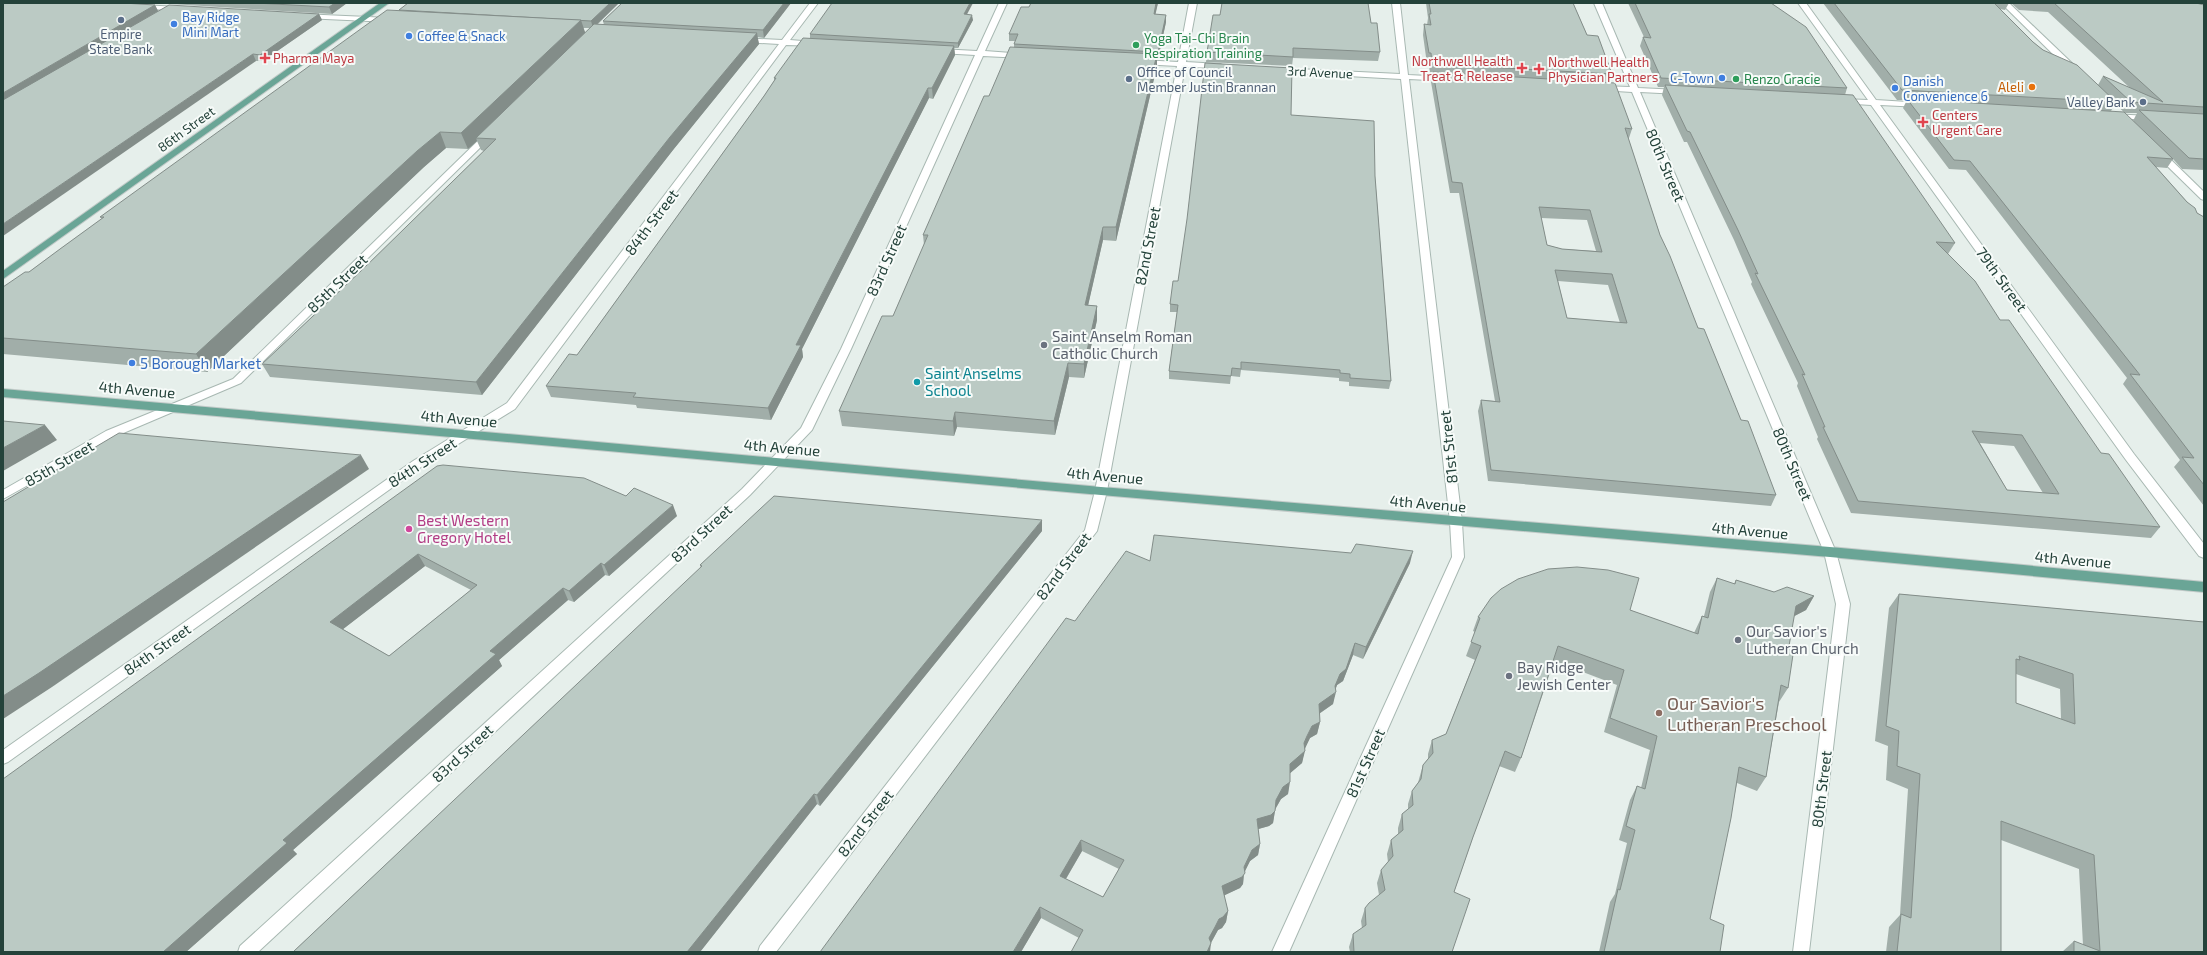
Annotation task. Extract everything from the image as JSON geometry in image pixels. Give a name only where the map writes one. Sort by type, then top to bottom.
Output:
[{"type":"main road","name":"86th Street","points":[[3,276],[385,3]]},
{"type":"main road","name":"4th Avenue","points":[[3,393],[1456,522],[1830,552],[2204,587]]},
{"type":"street","points":[[155,18],[180,3]]},
{"type":"street","name":"84th Street","points":[[3,758],[417,464],[511,406],[814,3]]},
{"type":"street","name":"83rd Street","points":[[246,952],[740,497],[806,430],[846,349],[1003,3]]},
{"type":"street","name":"82nd Street","points":[[766,952],[1091,531],[1101,491],[1193,3]]},
{"type":"street","name":"81st Street","points":[[1280,952],[1458,557],[1456,522],[1396,3]]},
{"type":"street","name":"80th Street","points":[[1598,3],[1830,552],[1844,604],[1801,952]]},
{"type":"street","name":"79th Street","points":[[1802,3],[2130,457],[2204,553]]},
{"type":"street","points":[[2005,3],[2079,76]]},
{"type":"street","points":[[133,6],[189,9]]},
{"type":"street","points":[[296,15],[398,21]]},
{"type":"street","points":[[730,39],[824,45]]},
{"type":"street","points":[[933,51],[1029,56]]},
{"type":"street","points":[[1132,62],[1225,67]]},
{"type":"street","name":"3rd Avenue","points":[[1272,69],[1456,80]]},
{"type":"street","points":[[1594,87],[1689,92]]},
{"type":"street","points":[[1833,100],[1928,106]]},
{"type":"street","points":[[2112,108],[2129,124]]},
{"type":"street","points":[[2102,115],[2159,118]]},
{"type":"street","name":"85th Street","points":[[3,495],[110,434],[237,381],[499,125]]},
{"type":"street","points":[[2152,146],[2204,197]]},
{"type":"building","points":[[3,3],[123,3],[155,5],[3,93]]},
{"type":"building","points":[[255,3],[335,3],[329,7]]},
{"type":"building","points":[[408,3],[610,3],[591,21],[399,10]]},
{"type":"building","points":[[622,3],[784,3],[763,30],[603,21]]},
{"type":"building","points":[[832,3],[970,3],[964,14],[972,15],[958,43],[810,34]]},
{"type":"building","points":[[1031,3],[1156,3],[1154,14],[1166,15],[1158,52],[1014,44],[1018,34],[1009,34],[1021,7],[1029,7]]},
{"type":"building","points":[[1222,3],[1368,3],[1371,23],[1377,23],[1380,52],[1293,48],[1293,57],[1207,52],[1213,15],[1220,15]]},
{"type":"building","points":[[1429,3],[1573,3],[1587,35],[1598,36],[1612,74],[1432,64],[1424,24],[1431,25]]},
{"type":"building","points":[[1635,3],[1771,3],[1806,27],[1847,88],[1661,78],[1643,37],[1651,38]]},
{"type":"building","points":[[1834,3],[1994,3],[2033,42],[2043,50],[2077,65],[2116,102],[1902,90]]},
{"type":"building","points":[[2054,3],[2196,3],[2204,5],[2204,107],[2131,102],[2103,76],[2163,102]]},
{"type":"building","points":[[169,5],[319,14],[260,55],[253,54],[3,224],[3,100]]},
{"type":"building","points":[[387,10],[581,20],[461,133],[440,132],[417,151],[196,354],[3,338],[3,287],[25,272],[29,272],[104,217],[100,217]]},
{"type":"building","points":[[594,24],[757,33],[670,137],[476,382],[262,364],[362,270],[496,139],[476,138]]},
{"type":"building","points":[[803,38],[954,46],[932,88],[928,88],[827,284],[796,345],[801,345],[768,408],[633,397],[636,393],[546,386],[569,354],[577,355],[764,96],[776,78],[774,78]]},
{"type":"building","points":[[1010,47],[1157,54],[1116,227],[1103,227],[1085,305],[1097,306],[1084,364],[1068,363],[1054,421],[955,412],[953,421],[839,411],[882,316],[893,316],[928,235],[923,235],[984,96],[989,96]]},
{"type":"building","points":[[1205,63],[1292,68],[1291,115],[1374,121],[1375,176],[1391,381],[1350,378],[1350,374],[1340,373],[1340,370],[1241,362],[1241,369],[1232,368],[1231,376],[1169,371],[1178,305],[1170,304],[1173,281],[1178,281],[1187,219]]},
{"type":"building","points":[[1433,72],[1615,83],[1632,129],[1625,128],[1660,235],[1670,256],[1698,328],[1704,329],[1741,420],[1748,421],[1776,495],[1491,470],[1481,400],[1500,402],[1462,183],[1452,182]],"holes":[[[1539,207],[1590,210],[1602,252],[1562,249],[1547,245]],[[1555,270],[1612,274],[1627,323],[1567,318]]]},
{"type":"building","points":[[1665,85],[1853,95],[1955,243],[1936,242],[1975,281],[2000,320],[2009,320],[2101,453],[2109,454],[2160,527],[1858,501],[1823,427],[1825,427],[1802,374],[1805,375],[1755,273],[1758,274],[1738,230],[1690,132],[1687,131]],"holes":[[[1972,431],[2022,435],[2059,494],[2007,490]]]},
{"type":"building","points":[[1907,99],[2124,112],[2173,159],[2147,157],[2187,202],[2195,208],[2197,213],[2204,217],[2204,485],[2182,457],[2194,458],[2130,374],[2140,375],[1970,161],[1954,160]]},
{"type":"building","points":[[2139,110],[2204,114],[2204,159],[2189,158]]},
{"type":"building","points":[[3,421],[45,425],[3,448]]},
{"type":"building","points":[[119,433],[361,455],[3,696],[3,502]]},
{"type":"building","points":[[443,465],[584,478],[626,496],[634,488],[673,505],[604,565],[601,563],[569,591],[563,588],[490,651],[496,654],[283,840],[287,843],[163,952],[3,952],[3,779],[437,466]],"holes":[[[418,554],[477,585],[389,656],[330,622]]]},
{"type":"building","points":[[774,496],[1042,520],[817,795],[814,794],[687,952],[293,952],[702,566],[700,565]]},
{"type":"building","points":[[1154,535],[1351,553],[1356,544],[1413,551],[1366,647],[1355,643],[1346,669],[1340,674],[1335,686],[1336,692],[1319,704],[1320,722],[1312,726],[1304,743],[1305,751],[1290,764],[1290,782],[1283,787],[1276,800],[1275,811],[1271,815],[1257,819],[1260,844],[1252,850],[1244,867],[1245,873],[1242,877],[1222,886],[1228,911],[1219,919],[1209,938],[1211,943],[1207,952],[1071,952],[1083,930],[1040,907],[1013,952],[820,952],[1066,618],[1075,621],[1126,551],[1150,561]],"holes":[[[1081,840],[1124,860],[1103,897],[1060,876]]]},
{"type":"building","points":[[1577,567],[1608,570],[1639,578],[1630,610],[1698,634],[1702,616],[1708,618],[1717,578],[1735,584],[1736,580],[1774,592],[1787,587],[1814,596],[1796,606],[1789,646],[1794,648],[1788,688],[1781,685],[1766,777],[1739,767],[1731,818],[1710,919],[1724,925],[1720,952],[1604,952],[1618,889],[1620,890],[1635,830],[1626,826],[1637,786],[1645,789],[1657,736],[1610,718],[1624,670],[1558,646],[1521,758],[1505,751],[1473,837],[1454,892],[1470,899],[1452,952],[1354,952],[1353,934],[1366,925],[1365,908],[1385,890],[1381,870],[1393,856],[1391,840],[1403,830],[1402,814],[1413,805],[1412,791],[1421,779],[1423,765],[1433,753],[1432,740],[1446,734],[1481,646],[1471,642],[1480,618],[1478,617],[1491,598],[1501,589],[1518,579],[1548,569]]},
{"type":"building","points":[[1899,594],[2204,622],[2204,952],[2074,952],[2074,941],[2100,951],[2094,855],[2001,821],[2001,952],[1897,952],[1901,914],[1911,918],[1920,774],[1897,766],[1899,731],[1886,726]],"holes":[[[2019,656],[2073,674],[2075,724],[2016,703],[2016,659],[2020,660]]]},
{"type":"place","name":"Empire State Bank","points":[[121,20]]},
{"type":"place","name":"Bay Ridge Mini Mart","points":[[174,24]]},
{"type":"place","name":"Coffee & Snack","points":[[409,36]]},
{"type":"place","name":"Yoga Tai-Chi Brain Respiration Training","points":[[1136,45]]},
{"type":"place","name":"Pharma Maya","points":[[265,58]]},
{"type":"place","name":"Northwell Health Treat & Release","points":[[1522,68]]},
{"type":"place","name":"Northwell Health Physician Partners","points":[[1539,69]]},
{"type":"place","name":"C-Town","points":[[1722,78]]},
{"type":"place","name":"Office of Council Member Justin Brannan","points":[[1129,79]]},
{"type":"place","name":"Renzo Gracie","points":[[1736,79]]},
{"type":"place","name":"Aleli","points":[[2032,87]]},
{"type":"place","name":"Danish Convenience 6","points":[[1895,88]]},
{"type":"place","name":"Valley Bank","points":[[2143,102]]},
{"type":"place","name":"Centers Urgent Care","points":[[1923,122]]},
{"type":"place","name":"Saint Anselm Roman Catholic Church","points":[[1044,345]]},
{"type":"place","name":"5 Borough Market","points":[[132,363]]},
{"type":"place","name":"Saint Anselms School","points":[[917,382]]},
{"type":"place","name":"Best Western Gregory Hotel","points":[[409,529]]},
{"type":"place","name":"Our Savior's Lutheran Church","points":[[1738,640]]},
{"type":"place","name":"Bay Ridge Jewish Center","points":[[1509,676]]},
{"type":"place","name":"Our Savior's Lutheran Preschool","points":[[1659,713]]}]
